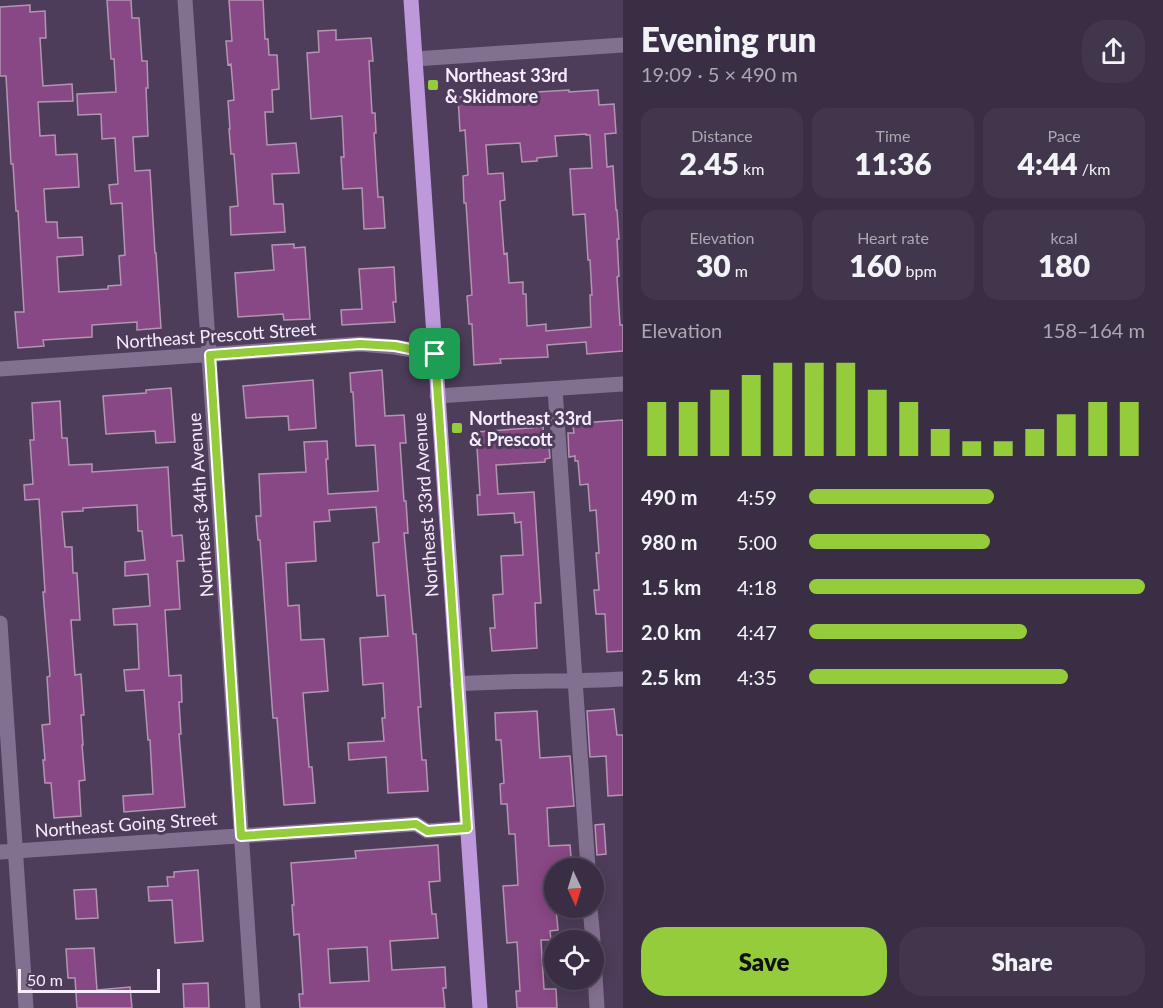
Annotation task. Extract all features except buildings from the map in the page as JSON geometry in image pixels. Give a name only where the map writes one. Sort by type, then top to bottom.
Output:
[{"type":"main road","name":"Northeast 33rd Avenue","points":[[411,0],[480,1008]]},
{"type":"street","name":"Northeast 34th Avenue","points":[[185,0],[253,1008]]},
{"type":"street","points":[[415,58],[623,45]]},
{"type":"street","name":"Northeast Prescott Street","points":[[0,369],[360,344],[395,346],[435,354]]},
{"type":"street","points":[[438,396],[623,384]]},
{"type":"street","points":[[555,389],[587,858]]},
{"type":"street","points":[[0,623],[8,852],[26,1008]]},
{"type":"street","points":[[457,684],[623,679]]},
{"type":"street","name":"Northeast Going Street","points":[[8,852],[416,824],[427,831],[467,828]]},
{"type":"street","points":[[596,990],[597,1008]]},
{"type":"place","name":"Northeast 33rd & Skidmore","points":[[433,85]]},
{"type":"place","name":"Northeast 33rd & Prescott","points":[[457,428]]},
{"type":"route","points":[[360,344],[395,346],[435,354],[467,828],[427,831],[416,824],[241,836],[210,355],[360,344]]}]
